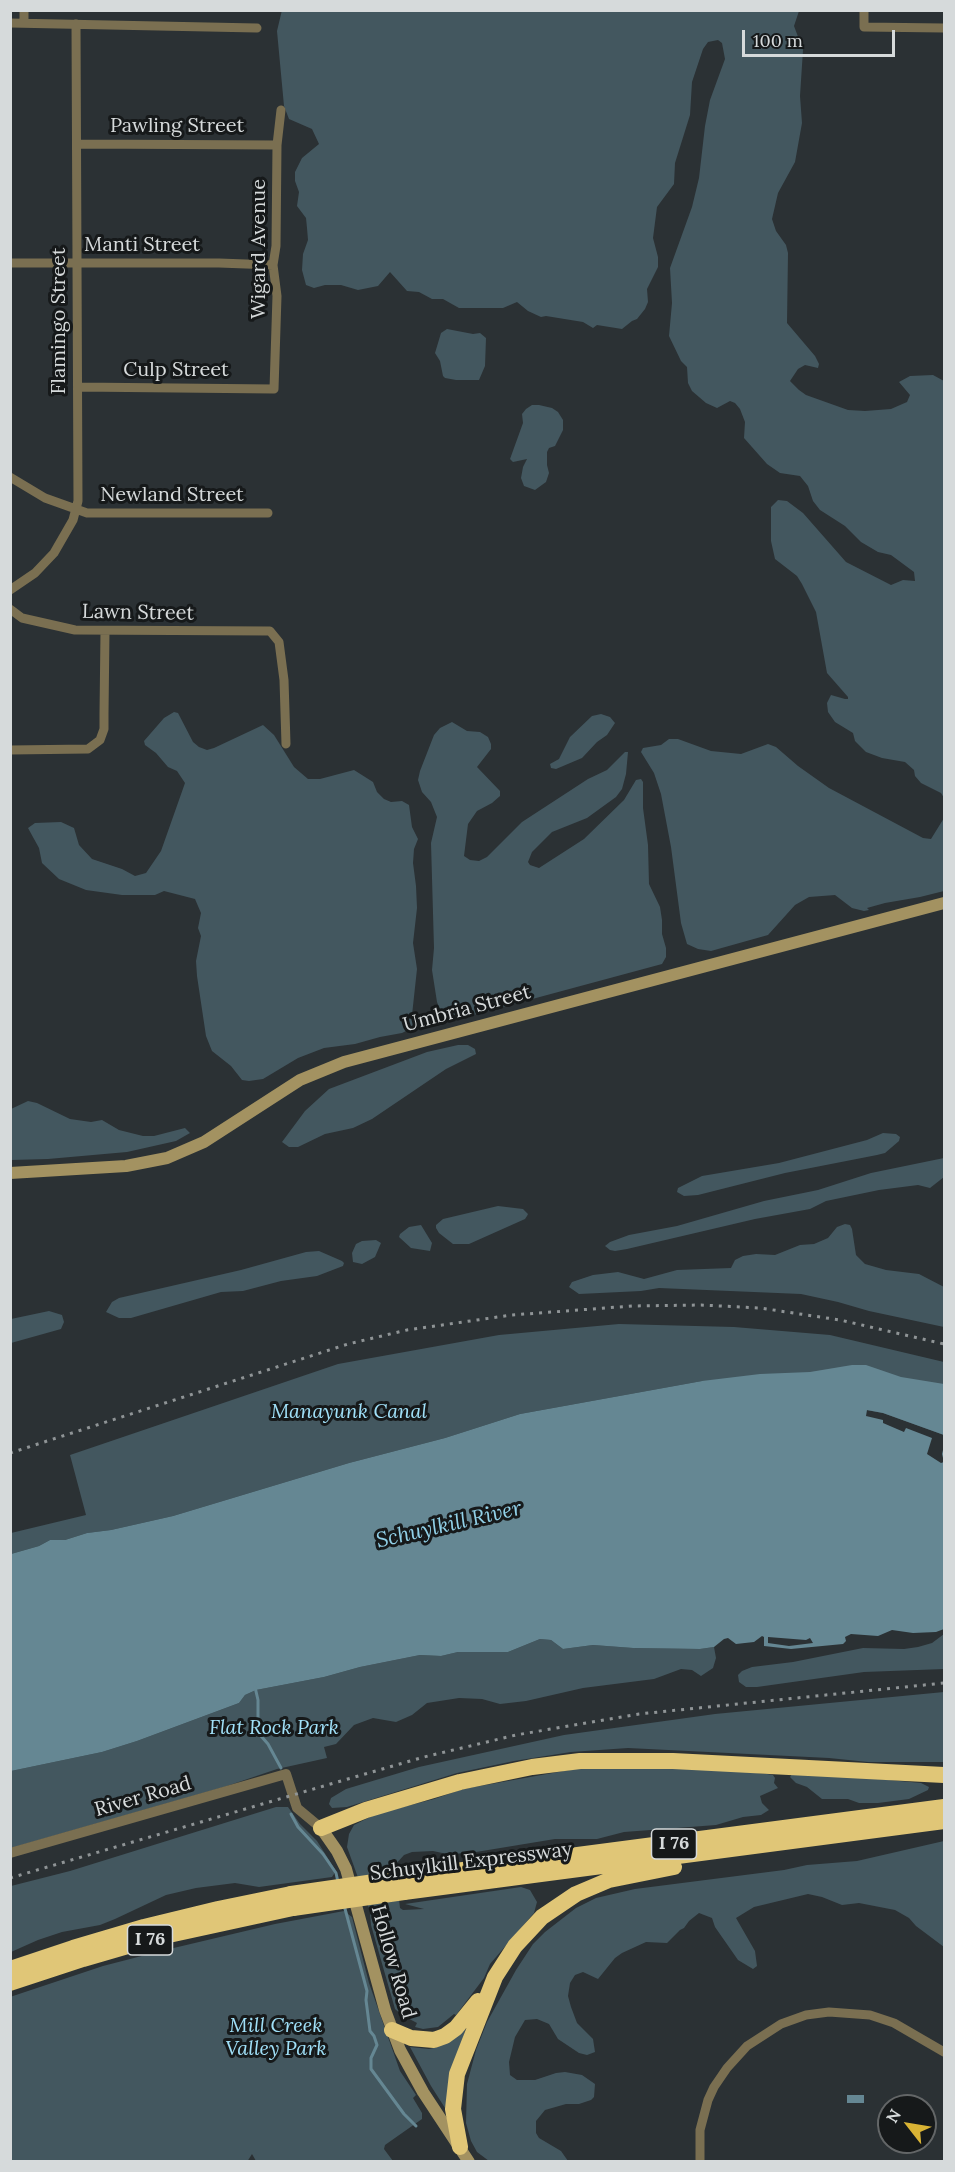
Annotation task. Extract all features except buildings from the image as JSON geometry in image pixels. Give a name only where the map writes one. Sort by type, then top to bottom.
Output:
[{"type":"highway","points":[[321,1828],[366,1810],[460,1782],[532,1767],[580,1761],[673,1761],[945,1775]]},
{"type":"highway","name":"Schuylkill Expressway","points":[[10,1969],[144,1927],[218,1909],[292,1901],[945,1807]]},
{"type":"highway","name":"Schuylkill Expressway","points":[[403,1885],[800,1841],[945,1821]]},
{"type":"highway","points":[[392,2030],[423,2041],[446,2036],[466,2016],[515,1946],[535,1924],[561,1903],[591,1887],[609,1880],[800,1841]]},
{"type":"highway","name":"Schuylkill Expressway","points":[[10,1983],[82,1959],[292,1901]]},
{"type":"highway","points":[[460,2147],[453,2109],[457,2074],[495,1977]]},
{"type":"main road","name":"Umbria Street","points":[[13,1173],[126,1166],[167,1158],[204,1142],[290,1085],[344,1062],[945,903]]},
{"type":"main road","name":"Hollow Road","points":[[321,1828],[346,1869],[392,2030],[412,2073],[470,2162]]},
{"type":"street","points":[[24,10],[24,23]]},
{"type":"street","points":[[864,10],[864,27],[945,28]]},
{"type":"street","points":[[10,23],[258,28]]},
{"type":"street","name":"Flamingo Street","points":[[10,590],[35,573],[54,553],[70,527],[77,510],[79,490],[76,24]]},
{"type":"street","name":"Wigard Avenue","points":[[274,389],[277,296],[273,265],[276,246],[281,110]]},
{"type":"street","name":"Pawling Street","points":[[77,144],[278,145]]},
{"type":"street","name":"Manti Street","points":[[10,263],[273,265]]},
{"type":"street","name":"Culp Street","points":[[78,387],[274,389]]},
{"type":"street","name":"Newland Street","points":[[10,477],[35,493],[89,513],[268,513]]},
{"type":"street","name":"Lawn Street","points":[[10,609],[22,618],[75,630],[270,631],[279,642],[284,680],[286,744]]},
{"type":"street","points":[[10,750],[88,749],[100,740],[104,721],[105,631]]},
{"type":"street","name":"Hollow Road","points":[[286,1774],[297,1808],[321,1828]]},
{"type":"street","name":"River Road","points":[[10,1853],[286,1774]]},
{"type":"street","points":[[700,2162],[699,2143],[702,2120],[716,2085],[727,2068],[747,2046],[781,2024],[818,2013],[861,2014],[894,2023],[945,2052]]},
{"type":"green space","points":[[282,10],[799,11],[794,26],[803,50],[800,96],[802,123],[795,162],[778,193],[772,219],[788,253],[787,323],[819,364],[818,368],[805,365],[798,369],[790,381],[806,395],[848,410],[865,411],[891,409],[907,402],[910,395],[899,382],[910,376],[933,375],[944,381],[944,798],[941,793],[921,783],[915,776],[914,770],[905,762],[882,758],[866,752],[855,741],[853,733],[835,722],[828,712],[827,703],[831,695],[845,699],[848,697],[827,673],[816,612],[802,584],[797,576],[775,559],[771,541],[771,507],[778,500],[787,501],[803,513],[846,562],[891,585],[903,580],[915,581],[914,572],[891,555],[878,552],[861,542],[845,526],[820,510],[813,501],[808,486],[800,476],[780,473],[767,464],[744,438],[745,422],[735,403],[730,401],[717,408],[706,403],[692,391],[688,383],[687,367],[681,361],[669,336],[672,303],[670,268],[692,207],[699,178],[710,100],[725,59],[722,43],[718,40],[708,42],[703,49],[692,82],[690,115],[675,163],[674,184],[657,207],[653,238],[658,267],[647,289],[648,302],[645,309],[637,319],[622,329],[597,325],[593,328],[583,322],[541,317],[528,311],[517,302],[503,308],[459,308],[443,299],[432,299],[419,292],[407,291],[390,272],[378,286],[358,290],[341,285],[314,288],[306,285],[302,270],[303,254],[308,240],[307,228],[306,218],[297,206],[299,192],[295,172],[302,158],[319,144],[312,129],[289,119],[284,106],[277,31]]},
{"type":"green space","points":[[447,329],[473,334],[480,333],[486,338],[485,366],[479,380],[456,380],[443,376],[440,361],[435,353],[441,333]]},
{"type":"green space","points":[[532,405],[552,408],[563,420],[563,430],[555,446],[549,448],[547,452],[549,473],[546,482],[535,490],[524,486],[521,478],[527,459],[513,462],[510,459],[523,423],[522,414]]},
{"type":"green space","points":[[174,712],[178,713],[193,742],[199,747],[207,750],[214,748],[263,725],[274,735],[294,767],[308,779],[320,779],[354,770],[373,782],[377,792],[384,799],[391,802],[402,801],[409,805],[412,827],[418,839],[414,849],[413,863],[417,908],[413,943],[417,969],[412,1028],[402,1033],[355,1044],[324,1048],[298,1058],[263,1079],[242,1080],[231,1066],[212,1051],[206,1036],[196,961],[201,936],[198,928],[201,913],[195,899],[164,891],[155,895],[122,895],[86,890],[59,879],[42,863],[39,848],[28,828],[35,823],[61,822],[74,828],[79,845],[92,859],[135,876],[146,873],[161,851],[185,783],[177,771],[168,767],[156,753],[145,745],[144,741],[164,718]]},
{"type":"green space","points":[[601,714],[610,717],[615,723],[607,735],[582,758],[556,769],[551,768],[550,764],[559,759],[570,737],[592,716]]},
{"type":"green space","points":[[452,722],[467,731],[480,732],[488,737],[491,749],[477,767],[500,791],[500,796],[477,811],[468,824],[464,856],[470,860],[479,861],[487,857],[522,822],[588,779],[607,770],[625,752],[628,752],[622,789],[616,797],[587,818],[552,832],[532,852],[528,862],[539,868],[584,839],[624,800],[636,780],[641,779],[648,845],[649,884],[660,907],[662,934],[666,948],[666,957],[662,964],[473,1015],[445,1018],[442,1015],[437,1002],[432,970],[434,948],[431,843],[437,817],[431,802],[422,792],[418,780],[434,735],[440,728]]},
{"type":"green space","points":[[669,739],[678,739],[711,751],[741,754],[768,744],[776,747],[829,788],[923,838],[931,839],[944,818],[944,891],[885,903],[864,911],[852,908],[835,895],[809,897],[795,905],[768,935],[711,951],[687,944],[681,923],[661,794],[654,773],[641,752],[643,748],[661,745]]},
{"type":"green space","points":[[468,1045],[475,1049],[476,1054],[446,1069],[372,1119],[353,1128],[325,1134],[298,1147],[289,1147],[282,1142],[305,1111],[329,1089],[427,1052]]},
{"type":"green space","points":[[28,1101],[70,1119],[91,1122],[102,1120],[119,1130],[143,1136],[154,1136],[185,1128],[190,1133],[176,1141],[127,1152],[11,1160],[11,1109]]},
{"type":"green space","points":[[883,1133],[896,1134],[900,1137],[899,1141],[885,1153],[785,1173],[698,1195],[684,1196],[677,1192],[678,1188],[702,1176],[779,1163],[867,1140]]},
{"type":"green space","points":[[944,1158],[944,1177],[930,1188],[918,1185],[879,1190],[826,1201],[810,1209],[755,1219],[627,1249],[615,1251],[605,1246],[629,1235],[677,1226],[764,1201],[818,1190],[871,1173]]},
{"type":"green space","points":[[498,1206],[523,1209],[528,1214],[525,1219],[469,1244],[453,1244],[436,1228],[436,1225],[443,1219]]},
{"type":"green space","points":[[421,1225],[432,1243],[430,1251],[411,1248],[399,1237],[409,1227]]},
{"type":"green space","points":[[850,1225],[852,1229],[856,1255],[865,1264],[886,1270],[919,1274],[944,1287],[944,1327],[801,1294],[659,1288],[579,1294],[569,1287],[572,1282],[593,1275],[618,1272],[644,1279],[677,1270],[731,1268],[735,1260],[743,1256],[775,1255],[800,1245],[814,1244],[828,1238],[837,1227]]},
{"type":"green space","points":[[376,1240],[381,1243],[375,1257],[362,1264],[353,1262],[352,1253],[356,1244]]},
{"type":"green space","points":[[319,1251],[342,1261],[343,1266],[317,1276],[281,1281],[243,1291],[221,1292],[131,1318],[119,1318],[106,1312],[112,1302],[119,1298],[241,1270],[306,1252]]},
{"type":"green space","points":[[49,1311],[62,1315],[64,1322],[61,1329],[11,1343],[11,1319]]},
{"type":"green space","name":"Manayunk Canal","points":[[619,1324],[734,1327],[830,1335],[944,1362],[944,1435],[883,1413],[702,1381],[520,1414],[445,1438],[349,1463],[173,1516],[87,1533],[65,1540],[50,1540],[39,1546],[11,1554],[11,1533],[86,1515],[70,1455],[338,1364],[499,1335]]},
{"type":"green space","points":[[944,1634],[944,1669],[864,1672],[757,1687],[746,1687],[739,1682],[738,1675],[752,1667],[793,1662],[863,1648],[918,1647],[932,1643]]},
{"type":"green space","name":"Flat Rock Park","points":[[540,1639],[551,1640],[563,1649],[593,1645],[633,1648],[700,1649],[714,1647],[716,1658],[713,1668],[701,1676],[692,1670],[681,1669],[654,1679],[583,1688],[526,1701],[500,1704],[482,1699],[459,1698],[427,1703],[412,1715],[396,1722],[373,1718],[354,1725],[336,1744],[324,1747],[327,1758],[277,1769],[224,1787],[11,1848],[11,1771],[102,1752],[137,1741],[239,1703],[245,1695],[256,1690],[420,1655],[508,1652]]},
{"type":"green space","points":[[944,1692],[944,1762],[868,1762],[628,1748],[571,1752],[514,1761],[457,1773],[347,1807],[332,1808],[329,1804],[331,1798],[346,1789],[419,1767],[564,1735],[715,1714]]},
{"type":"green space","points":[[610,1767],[725,1770],[767,1774],[773,1775],[774,1783],[778,1788],[760,1796],[762,1803],[769,1810],[761,1815],[743,1817],[716,1825],[624,1832],[597,1839],[555,1839],[470,1853],[447,1854],[433,1851],[412,1852],[404,1855],[395,1865],[400,1908],[403,1910],[424,1909],[405,1904],[521,1887],[530,1890],[537,1902],[534,1913],[490,1964],[484,1978],[456,2015],[454,2014],[438,2027],[423,2029],[415,2027],[417,2023],[395,2009],[371,1925],[370,1911],[347,1847],[349,1834],[354,1825],[376,1814],[463,1789],[575,1769]]},
{"type":"green space","points":[[792,1774],[921,1783],[929,1787],[928,1790],[909,1799],[859,1803],[848,1799],[822,1799],[807,1787],[796,1783],[790,1777]]},
{"type":"green space","points":[[276,1807],[288,1807],[300,1824],[317,1841],[336,1871],[332,1877],[259,1887],[235,1883],[166,1895],[100,1925],[62,1932],[11,1952],[11,1886],[70,1871]]},
{"type":"green space","points":[[944,1841],[944,1947],[909,1918],[895,1910],[859,1903],[842,1905],[808,1894],[754,1907],[736,1918],[755,1951],[757,1966],[753,1969],[738,1960],[715,1927],[712,1918],[699,1913],[667,1943],[646,1942],[622,1953],[598,1979],[583,1972],[575,1975],[570,1983],[568,1996],[577,2023],[593,2039],[595,2052],[587,2055],[579,2053],[558,2039],[549,2024],[537,2019],[525,2020],[515,2037],[509,2062],[510,2075],[517,2080],[535,2080],[565,2072],[582,2075],[595,2084],[594,2097],[591,2100],[545,2110],[536,2121],[536,2133],[539,2138],[561,2151],[568,2161],[489,2161],[477,2152],[466,2123],[467,2084],[476,2050],[487,2022],[533,1944],[576,1908],[596,1898],[635,1889],[807,1865],[857,1861]]},
{"type":"green space","name":"Mill Creek Valley Park","points":[[344,1911],[352,1917],[369,1983],[400,2071],[416,2095],[413,2098],[422,2113],[422,2119],[385,2145],[384,2149],[393,2161],[256,2161],[252,2154],[247,2162],[11,2161],[10,1997],[103,1966],[161,1951],[275,1924]]},
{"type":"green space","points":[[466,2027],[445,2108],[410,2047],[429,2049],[438,2047]]},
{"type":"water","name":"Schuylkill River","points":[[866,1365],[901,1377],[944,1384],[944,1435],[883,1413],[867,1410],[866,1416],[883,1420],[883,1423],[904,1432],[906,1428],[932,1438],[927,1454],[941,1463],[944,1462],[944,1629],[936,1632],[913,1633],[892,1630],[878,1636],[851,1634],[845,1637],[846,1641],[843,1644],[791,1649],[764,1646],[762,1636],[754,1642],[736,1644],[728,1638],[714,1647],[700,1649],[593,1645],[563,1649],[551,1640],[540,1639],[508,1652],[420,1655],[256,1690],[245,1695],[239,1703],[137,1741],[102,1752],[11,1771],[11,1554],[39,1546],[50,1540],[65,1540],[87,1533],[173,1516],[349,1463],[445,1438],[520,1414],[702,1381],[760,1374],[810,1372]],"holes":[[[768,1637],[806,1640],[810,1638],[813,1643],[789,1646],[768,1643]]]},
{"type":"water","points":[[847,2095],[864,2095],[864,2103],[847,2103]]},
{"type":"waterway","points":[[255,1687],[258,1700],[258,1727],[281,1768]]},
{"type":"waterway","points":[[291,1814],[298,1827],[323,1854],[336,1873],[338,1882]]},
{"type":"waterway","points":[[344,1905],[367,1991],[370,2031],[377,2045],[371,2058],[371,2069],[404,2114],[416,2126]]},
{"type":"railway","points":[[10,1453],[348,1344],[407,1330],[512,1315],[632,1306],[701,1305],[760,1308],[840,1320],[944,1344]]},
{"type":"railway","points":[[10,1878],[424,1757],[516,1735],[639,1714],[944,1683]]}]
